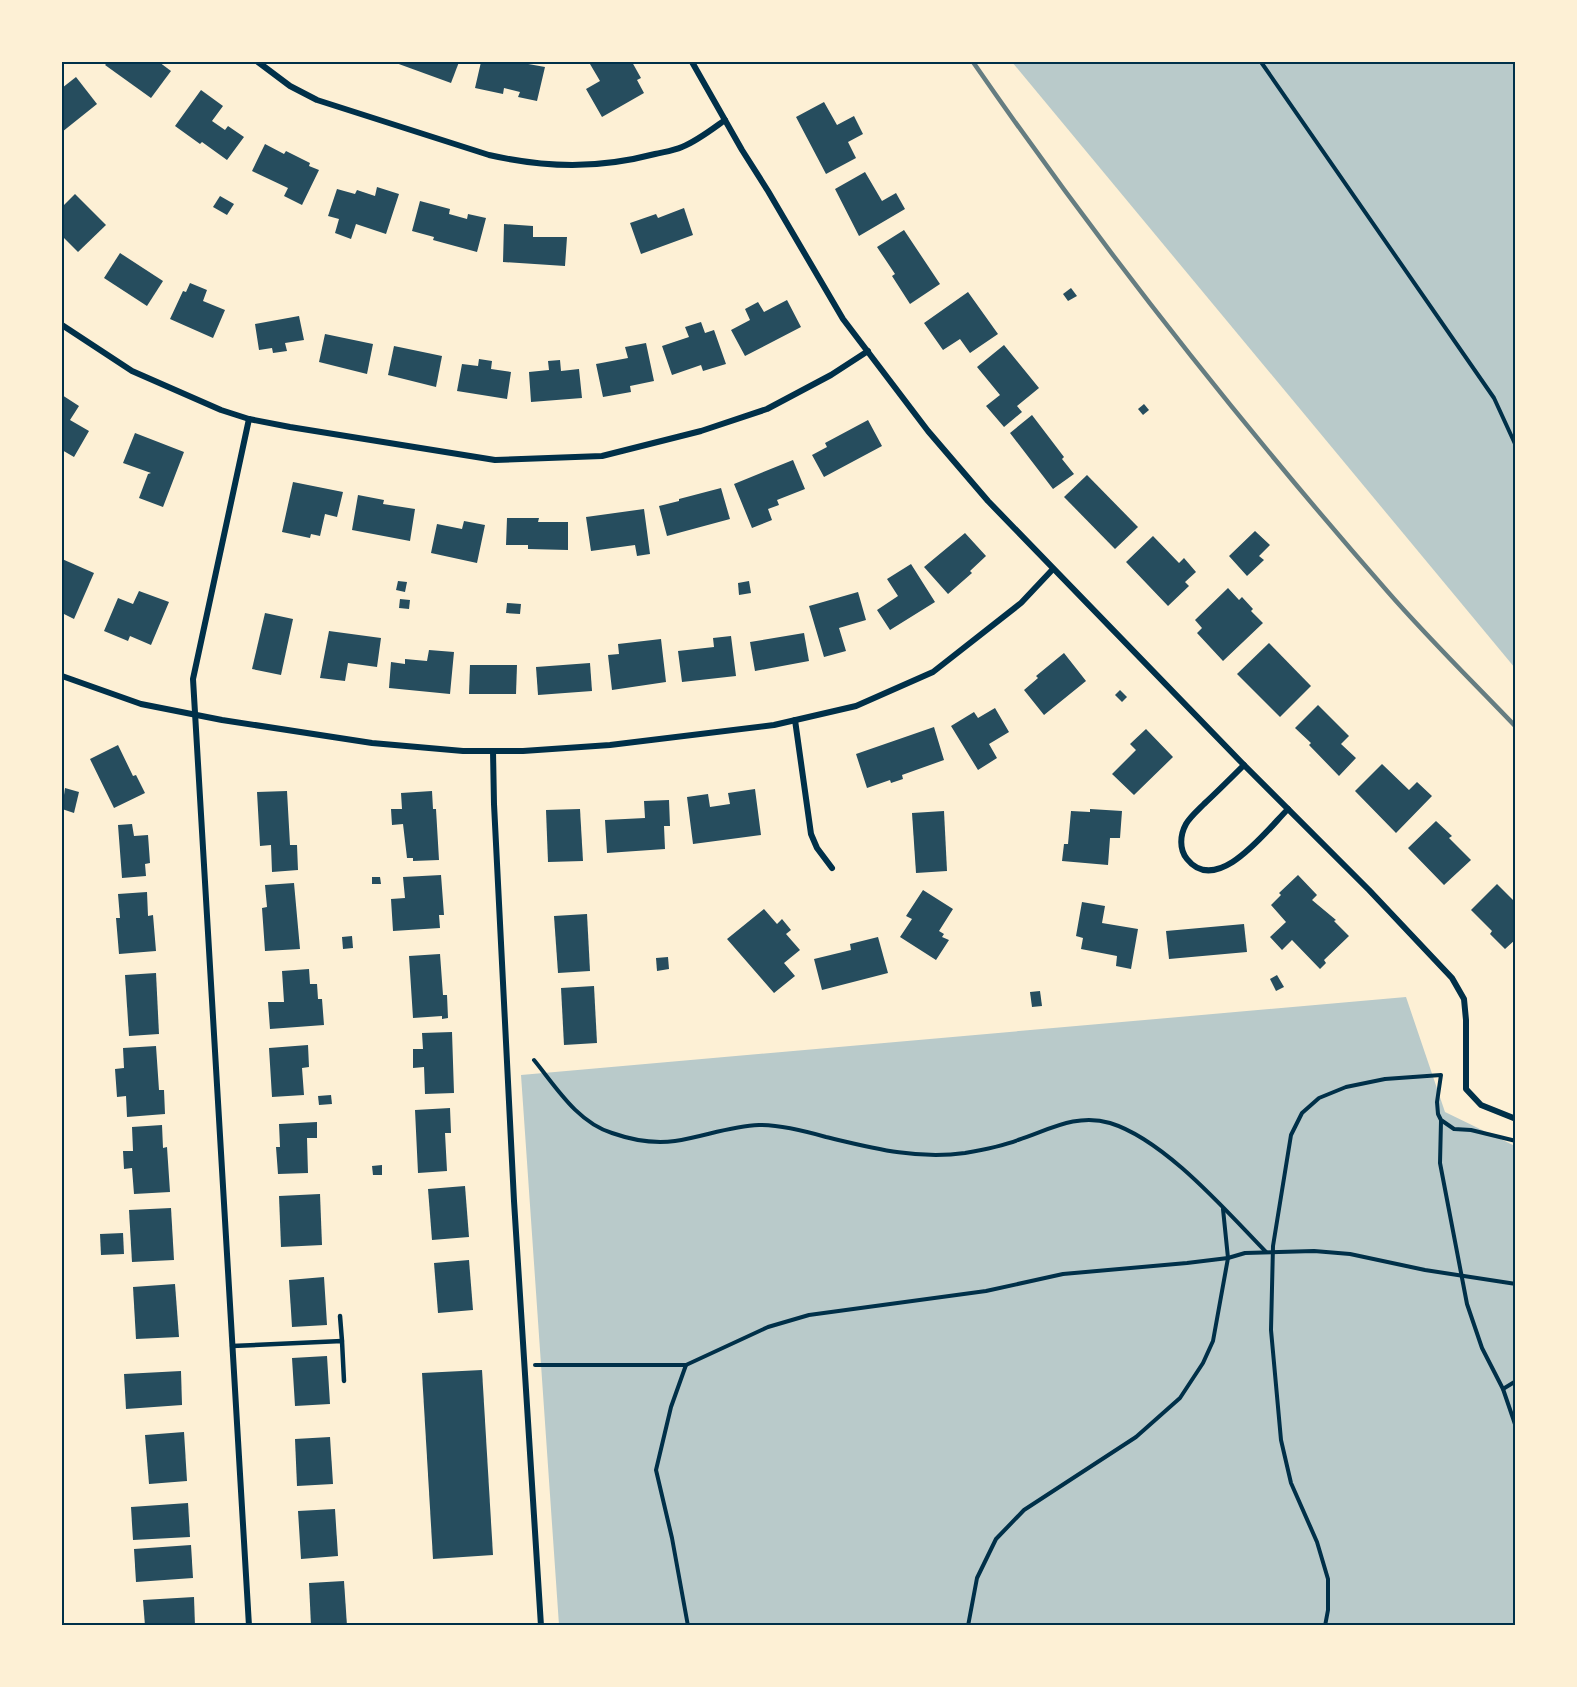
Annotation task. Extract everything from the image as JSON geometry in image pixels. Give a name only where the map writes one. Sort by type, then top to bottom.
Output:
[{"type":"street","points":[[258,62],[290,86],[317,100],[489,155],[512,160],[569,166],[622,163],[681,148],[707,134],[725,120]]},
{"type":"street","points":[[692,62],[843,319],[928,431],[988,501],[1053,569],[1369,890],[1452,978],[1464,999],[1466,1089],[1481,1106],[1515,1119]]},
{"type":"street","points":[[62,326],[132,370],[221,410],[249,419],[495,460],[602,456],[701,431],[767,409],[831,375],[868,351]]},
{"type":"street","points":[[249,419],[193,679],[249,1626]]},
{"type":"street","points":[[62,676],[141,704],[372,743],[463,751],[610,745],[774,725],[856,706],[933,672],[1021,603],[1053,569]]},
{"type":"street","points":[[795,720],[811,834],[817,848],[832,868]]},
{"type":"street","points":[[493,751],[512,1168],[541,1626]]},
{"type":"street","points":[[1244,765],[1186,823],[1181,838],[1185,857],[1192,864],[1212,872],[1226,867],[1251,847],[1288,809]]},
{"type":"lane","points":[[340,1316],[344,1381]]},
{"type":"lane","points":[[232,1346],[342,1341]]},
{"type":"path","points":[[1261,62],[1494,398],[1515,446]]},
{"type":"path","points":[[534,1060],[579,1115],[610,1133],[648,1142],[675,1141],[734,1127],[761,1125],[795,1129],[888,1152],[927,1155],[964,1153],[1017,1141],[1064,1122],[1084,1119],[1110,1123],[1142,1138],[1191,1176],[1266,1252]]},
{"type":"path","points":[[1325,1626],[1328,1610],[1328,1579],[1317,1542],[1291,1483],[1281,1440],[1271,1330],[1273,1252],[1291,1135],[1302,1113],[1319,1098],[1346,1087],[1385,1079],[1441,1076],[1437,1102],[1441,1120],[1440,1162],[1467,1304],[1482,1348],[1503,1389],[1515,1428]]},
{"type":"path","points":[[1441,1120],[1454,1129],[1471,1130],[1515,1141]]},
{"type":"path","points":[[968,1626],[977,1578],[996,1539],[1024,1510],[1136,1437],[1180,1398],[1203,1363],[1213,1341],[1227,1258],[1223,1208]]},
{"type":"path","points":[[525,1365],[686,1365],[768,1327],[809,1315],[986,1291],[1063,1274],[1187,1263],[1227,1258],[1245,1253],[1314,1251],[1350,1254],[1425,1270],[1515,1284]]},
{"type":"path","points":[[686,1365],[671,1407],[656,1470],[672,1538],[688,1626]]},
{"type":"path","points":[[1503,1389],[1515,1381]]},
{"type":"shaded area","points":[[1012,62],[1515,62],[1515,668]]},
{"type":"shaded area","points":[[1406,997],[1445,1112],[1515,1146],[1515,1625],[559,1625],[521,1075]]},
{"type":"building","points":[[108,62],[159,62],[171,71],[151,98],[105,65]]},
{"type":"building","points":[[397,62],[459,62],[451,83]]},
{"type":"building","points":[[481,62],[489,64],[489,62],[517,62],[545,67],[537,101],[518,97],[520,92],[504,88],[503,94],[475,88]]},
{"type":"building","points":[[594,62],[632,62],[641,78],[637,80],[644,93],[602,117],[586,89],[600,81],[590,64]]},
{"type":"building","points":[[76,77],[97,104],[62,132],[62,88]]},
{"type":"building","points":[[201,90],[223,106],[212,121],[225,130],[228,126],[244,137],[227,160],[175,126]]},
{"type":"building","points":[[824,102],[837,125],[854,116],[863,134],[848,142],[856,158],[826,174],[796,117]]},
{"type":"building","points":[[265,144],[284,154],[286,151],[319,170],[302,205],[284,196],[288,188],[252,171]]},
{"type":"building","points":[[865,172],[882,201],[896,193],[905,209],[859,236],[835,189]]},
{"type":"building","points":[[377,187],[399,194],[386,234],[356,224],[351,239],[335,233],[339,219],[328,216],[337,189],[355,194],[357,190],[375,196]]},
{"type":"building","points":[[75,194],[106,225],[78,252],[62,236],[62,207]]},
{"type":"building","points":[[220,196],[234,204],[227,215],[213,207]]},
{"type":"building","points":[[420,201],[450,209],[449,214],[467,219],[468,214],[486,218],[477,252],[433,240],[434,237],[412,231]]},
{"type":"building","points":[[684,208],[693,235],[641,254],[630,223],[656,214],[658,218]]},
{"type":"building","points":[[504,224],[533,226],[533,237],[567,237],[565,266],[503,262]]},
{"type":"building","points":[[904,230],[940,284],[910,304],[892,276],[895,274],[877,247]]},
{"type":"building","points":[[120,253],[163,281],[147,306],[104,278]]},
{"type":"building","points":[[190,283],[207,290],[203,301],[225,310],[213,338],[170,319],[183,291],[186,292]]},
{"type":"building","points":[[1071,288],[1077,296],[1068,301],[1063,294]]},
{"type":"building","points":[[968,292],[998,334],[970,353],[960,339],[943,350],[924,323]]},
{"type":"building","points":[[787,300],[801,327],[745,356],[731,330],[750,320],[745,309],[758,302],[764,312]]},
{"type":"building","points":[[299,316],[304,340],[285,343],[287,351],[273,353],[272,348],[259,350],[255,324]]},
{"type":"building","points":[[701,322],[705,333],[714,330],[726,364],[703,371],[701,365],[672,375],[662,346],[689,337],[685,327]]},
{"type":"building","points":[[325,334],[373,344],[367,374],[319,362]]},
{"type":"building","points":[[646,343],[654,381],[630,386],[631,392],[603,397],[596,364],[628,358],[625,347]]},
{"type":"building","points":[[1004,345],[1039,388],[1017,406],[1022,412],[1004,427],[986,406],[1000,395],[977,367]]},
{"type":"building","points":[[394,346],[442,356],[436,387],[388,375]]},
{"type":"building","points":[[479,359],[492,361],[491,369],[511,372],[507,399],[457,391],[462,364],[478,366]]},
{"type":"building","points":[[560,360],[561,371],[579,369],[582,398],[531,402],[529,372],[549,370],[548,361]]},
{"type":"building","points":[[62,395],[79,406],[70,420],[89,431],[74,457],[62,450]]},
{"type":"building","points":[[1144,404],[1149,410],[1143,415],[1138,409]]},
{"type":"building","points":[[1032,415],[1074,474],[1053,489],[1010,433]]},
{"type":"building","points":[[868,420],[882,446],[824,477],[812,455],[827,447],[825,443]]},
{"type":"building","points":[[135,433],[184,452],[163,507],[139,498],[148,474],[151,473],[123,463]]},
{"type":"building","points":[[793,460],[805,489],[777,500],[779,505],[768,509],[772,520],[752,528],[734,484]]},
{"type":"building","points":[[1087,475],[1138,527],[1115,549],[1064,497]]},
{"type":"building","points":[[293,482],[343,492],[337,517],[325,514],[320,536],[311,534],[310,538],[282,532]]},
{"type":"building","points":[[721,488],[730,519],[667,536],[659,506]]},
{"type":"building","points":[[358,495],[384,500],[383,504],[415,509],[410,541],[352,530]]},
{"type":"building","points":[[644,509],[650,554],[637,556],[635,545],[591,551],[586,517]]},
{"type":"building","points":[[507,518],[539,518],[538,522],[568,522],[568,550],[528,549],[528,545],[506,545]]},
{"type":"building","points":[[464,521],[485,525],[477,563],[431,553],[437,524],[462,529]]},
{"type":"building","points":[[1255,531],[1270,545],[1259,556],[1264,560],[1247,576],[1229,556]]},
{"type":"building","points":[[965,533],[986,556],[970,571],[972,573],[948,594],[924,567]]},
{"type":"building","points":[[1153,536],[1179,563],[1184,558],[1196,572],[1185,582],[1189,586],[1168,606],[1126,562]]},
{"type":"building","points":[[62,559],[94,573],[74,619],[62,613]]},
{"type":"building","points":[[911,564],[935,602],[890,630],[877,610],[898,596],[887,579]]},
{"type":"building","points":[[398,581],[407,582],[405,592],[396,590]]},
{"type":"building","points":[[749,581],[751,593],[739,595],[738,583]]},
{"type":"building","points":[[1228,588],[1239,600],[1242,597],[1263,623],[1223,661],[1197,633],[1202,628],[1195,620]]},
{"type":"building","points":[[139,591],[169,602],[151,645],[130,636],[128,641],[104,631],[118,598],[133,604]]},
{"type":"building","points":[[858,592],[866,620],[839,628],[846,651],[824,657],[809,606]]},
{"type":"building","points":[[400,599],[410,600],[409,609],[399,608]]},
{"type":"building","points":[[507,603],[521,604],[520,614],[506,613]]},
{"type":"building","points":[[265,613],[293,619],[281,675],[252,669]]},
{"type":"building","points":[[329,631],[381,638],[377,667],[348,663],[345,681],[320,678]]},
{"type":"building","points":[[804,633],[809,661],[755,671],[750,642]]},
{"type":"building","points":[[731,636],[736,676],[682,682],[678,651],[714,647],[713,638]]},
{"type":"building","points":[[661,639],[666,682],[612,690],[608,655],[619,654],[618,644]]},
{"type":"building","points":[[1269,643],[1311,686],[1280,717],[1237,674]]},
{"type":"building","points":[[429,650],[454,652],[450,694],[389,688],[391,662],[405,664],[405,659],[427,661]]},
{"type":"building","points":[[1064,653],[1086,681],[1044,715],[1024,690],[1038,678],[1036,676]]},
{"type":"building","points":[[590,663],[592,691],[538,695],[536,667]]},
{"type":"building","points":[[470,665],[517,665],[516,694],[469,694]]},
{"type":"building","points":[[1120,690],[1127,697],[1122,702],[1115,695]]},
{"type":"building","points":[[1318,705],[1349,736],[1341,744],[1356,758],[1339,776],[1295,728]]},
{"type":"building","points":[[995,708],[1009,732],[989,744],[997,758],[978,770],[951,726],[974,712],[978,718]]},
{"type":"building","points":[[934,727],[944,760],[902,775],[903,779],[891,783],[890,780],[867,788],[856,754]]},
{"type":"building","points":[[1146,729],[1173,757],[1134,795],[1112,774],[1136,750],[1130,744]]},
{"type":"building","points":[[118,745],[133,776],[136,775],[145,793],[114,808],[90,759]]},
{"type":"building","points":[[1382,764],[1409,790],[1417,782],[1432,796],[1396,833],[1355,791]]},
{"type":"building","points":[[65,788],[79,792],[74,813],[62,809]]},
{"type":"building","points":[[755,789],[761,835],[693,844],[687,797],[708,794],[710,807],[730,804],[728,793]]},
{"type":"building","points":[[287,791],[290,845],[297,845],[298,870],[272,872],[271,845],[260,846],[257,792]]},
{"type":"building","points":[[432,791],[433,809],[436,809],[439,860],[413,861],[413,858],[407,858],[403,824],[392,825],[391,809],[402,809],[401,793]]},
{"type":"building","points":[[669,800],[670,826],[664,826],[665,849],[607,853],[605,820],[645,818],[644,801]]},
{"type":"building","points":[[580,809],[583,861],[548,862],[546,810]]},
{"type":"building","points":[[1090,809],[1122,811],[1120,838],[1110,838],[1108,865],[1062,861],[1064,844],[1068,844],[1071,811],[1090,812]]},
{"type":"building","points":[[944,811],[947,871],[916,873],[912,813]]},
{"type":"building","points":[[1436,821],[1452,836],[1449,838],[1471,860],[1444,885],[1408,848]]},
{"type":"building","points":[[132,824],[134,836],[148,835],[150,863],[145,864],[146,876],[122,878],[118,825]]},
{"type":"building","points":[[441,875],[444,915],[439,915],[440,928],[393,931],[391,899],[405,898],[403,877]]},
{"type":"building","points":[[1298,875],[1317,895],[1312,900],[1336,920],[1334,921],[1349,936],[1324,960],[1326,963],[1320,969],[1292,940],[1282,950],[1270,937],[1286,922],[1271,905],[1281,895],[1279,893]]},
{"type":"building","points":[[372,877],[380,877],[381,884],[372,884]]},
{"type":"building","points":[[294,883],[300,949],[265,951],[262,908],[267,907],[265,885]]},
{"type":"building","points":[[1497,884],[1516,903],[1516,939],[1505,949],[1490,934],[1492,931],[1471,910]]},
{"type":"building","points":[[923,890],[953,909],[939,931],[944,934],[942,937],[949,940],[936,960],[900,937],[912,919],[906,916]]},
{"type":"building","points":[[147,892],[148,916],[153,915],[156,951],[119,954],[116,918],[120,918],[118,894]]},
{"type":"building","points":[[1082,902],[1105,906],[1102,923],[1138,929],[1131,969],[1116,966],[1117,956],[1081,949],[1083,938],[1076,936]]},
{"type":"building","points":[[764,909],[777,924],[782,919],[791,930],[786,934],[800,950],[784,963],[795,976],[774,993],[727,939]]},
{"type":"building","points":[[587,914],[590,971],[558,973],[554,916]]},
{"type":"building","points":[[1244,924],[1247,952],[1169,959],[1166,931]]},
{"type":"building","points":[[352,936],[353,948],[343,949],[342,937]]},
{"type":"building","points":[[878,937],[888,973],[822,990],[814,959],[851,950],[850,944]]},
{"type":"building","points":[[440,954],[443,995],[447,995],[448,1018],[442,1019],[442,1016],[413,1018],[409,956]]},
{"type":"building","points":[[668,957],[669,969],[657,971],[656,958]]},
{"type":"building","points":[[309,969],[310,984],[317,984],[318,999],[322,999],[324,1025],[270,1029],[268,1002],[284,1002],[282,971]]},
{"type":"building","points":[[156,973],[159,1034],[129,1036],[125,975]]},
{"type":"building","points":[[1277,975],[1284,987],[1276,991],[1270,979]]},
{"type":"building","points":[[594,986],[597,1043],[564,1045],[561,988]]},
{"type":"building","points":[[1040,991],[1042,1006],[1032,1007],[1030,992]]},
{"type":"building","points":[[452,1032],[454,1093],[425,1094],[424,1067],[413,1068],[413,1049],[423,1049],[422,1033]]},
{"type":"building","points":[[308,1045],[309,1067],[302,1068],[304,1095],[272,1097],[269,1048]]},
{"type":"building","points":[[156,1046],[159,1090],[164,1090],[165,1114],[127,1117],[126,1096],[117,1097],[115,1069],[124,1068],[123,1048]]},
{"type":"building","points":[[331,1095],[332,1104],[319,1105],[318,1096]]},
{"type":"building","points":[[450,1108],[451,1133],[445,1133],[447,1171],[418,1173],[415,1110]]},
{"type":"building","points":[[317,1122],[317,1138],[307,1138],[308,1173],[278,1174],[276,1147],[280,1147],[279,1124]]},
{"type":"building","points":[[162,1125],[163,1148],[167,1147],[170,1192],[134,1194],[132,1168],[124,1169],[123,1151],[133,1151],[132,1127]]},
{"type":"building","points":[[382,1165],[382,1175],[373,1175],[372,1166]]},
{"type":"building","points":[[465,1186],[469,1237],[432,1240],[428,1189]]},
{"type":"building","points":[[320,1194],[322,1245],[281,1247],[279,1196]]},
{"type":"building","points":[[171,1208],[174,1260],[132,1262],[129,1210]]},
{"type":"building","points":[[123,1233],[124,1254],[101,1255],[100,1234]]},
{"type":"building","points":[[469,1260],[473,1310],[438,1313],[434,1263]]},
{"type":"building","points":[[324,1277],[327,1325],[292,1327],[289,1280]]},
{"type":"building","points":[[175,1284],[179,1337],[136,1339],[133,1287]]},
{"type":"building","points":[[327,1356],[330,1404],[295,1406],[292,1358]]},
{"type":"building","points":[[482,1370],[493,1555],[433,1559],[422,1373]]},
{"type":"building","points":[[181,1371],[182,1405],[126,1409],[124,1374]]},
{"type":"building","points":[[184,1432],[187,1481],[149,1484],[145,1435]]},
{"type":"building","points":[[330,1437],[333,1484],[297,1486],[295,1439]]},
{"type":"building","points":[[188,1503],[190,1537],[133,1540],[131,1507]]},
{"type":"building","points":[[335,1509],[338,1556],[301,1559],[298,1511]]},
{"type":"building","points":[[191,1545],[193,1578],[136,1582],[134,1549]]},
{"type":"building","points":[[344,1581],[347,1626],[311,1626],[309,1583]]},
{"type":"building","points":[[194,1597],[195,1626],[145,1626],[143,1600]]},
{"type":"railway","points":[[973,62],[1071,199],[1225,399],[1388,592],[1516,727]]}]
